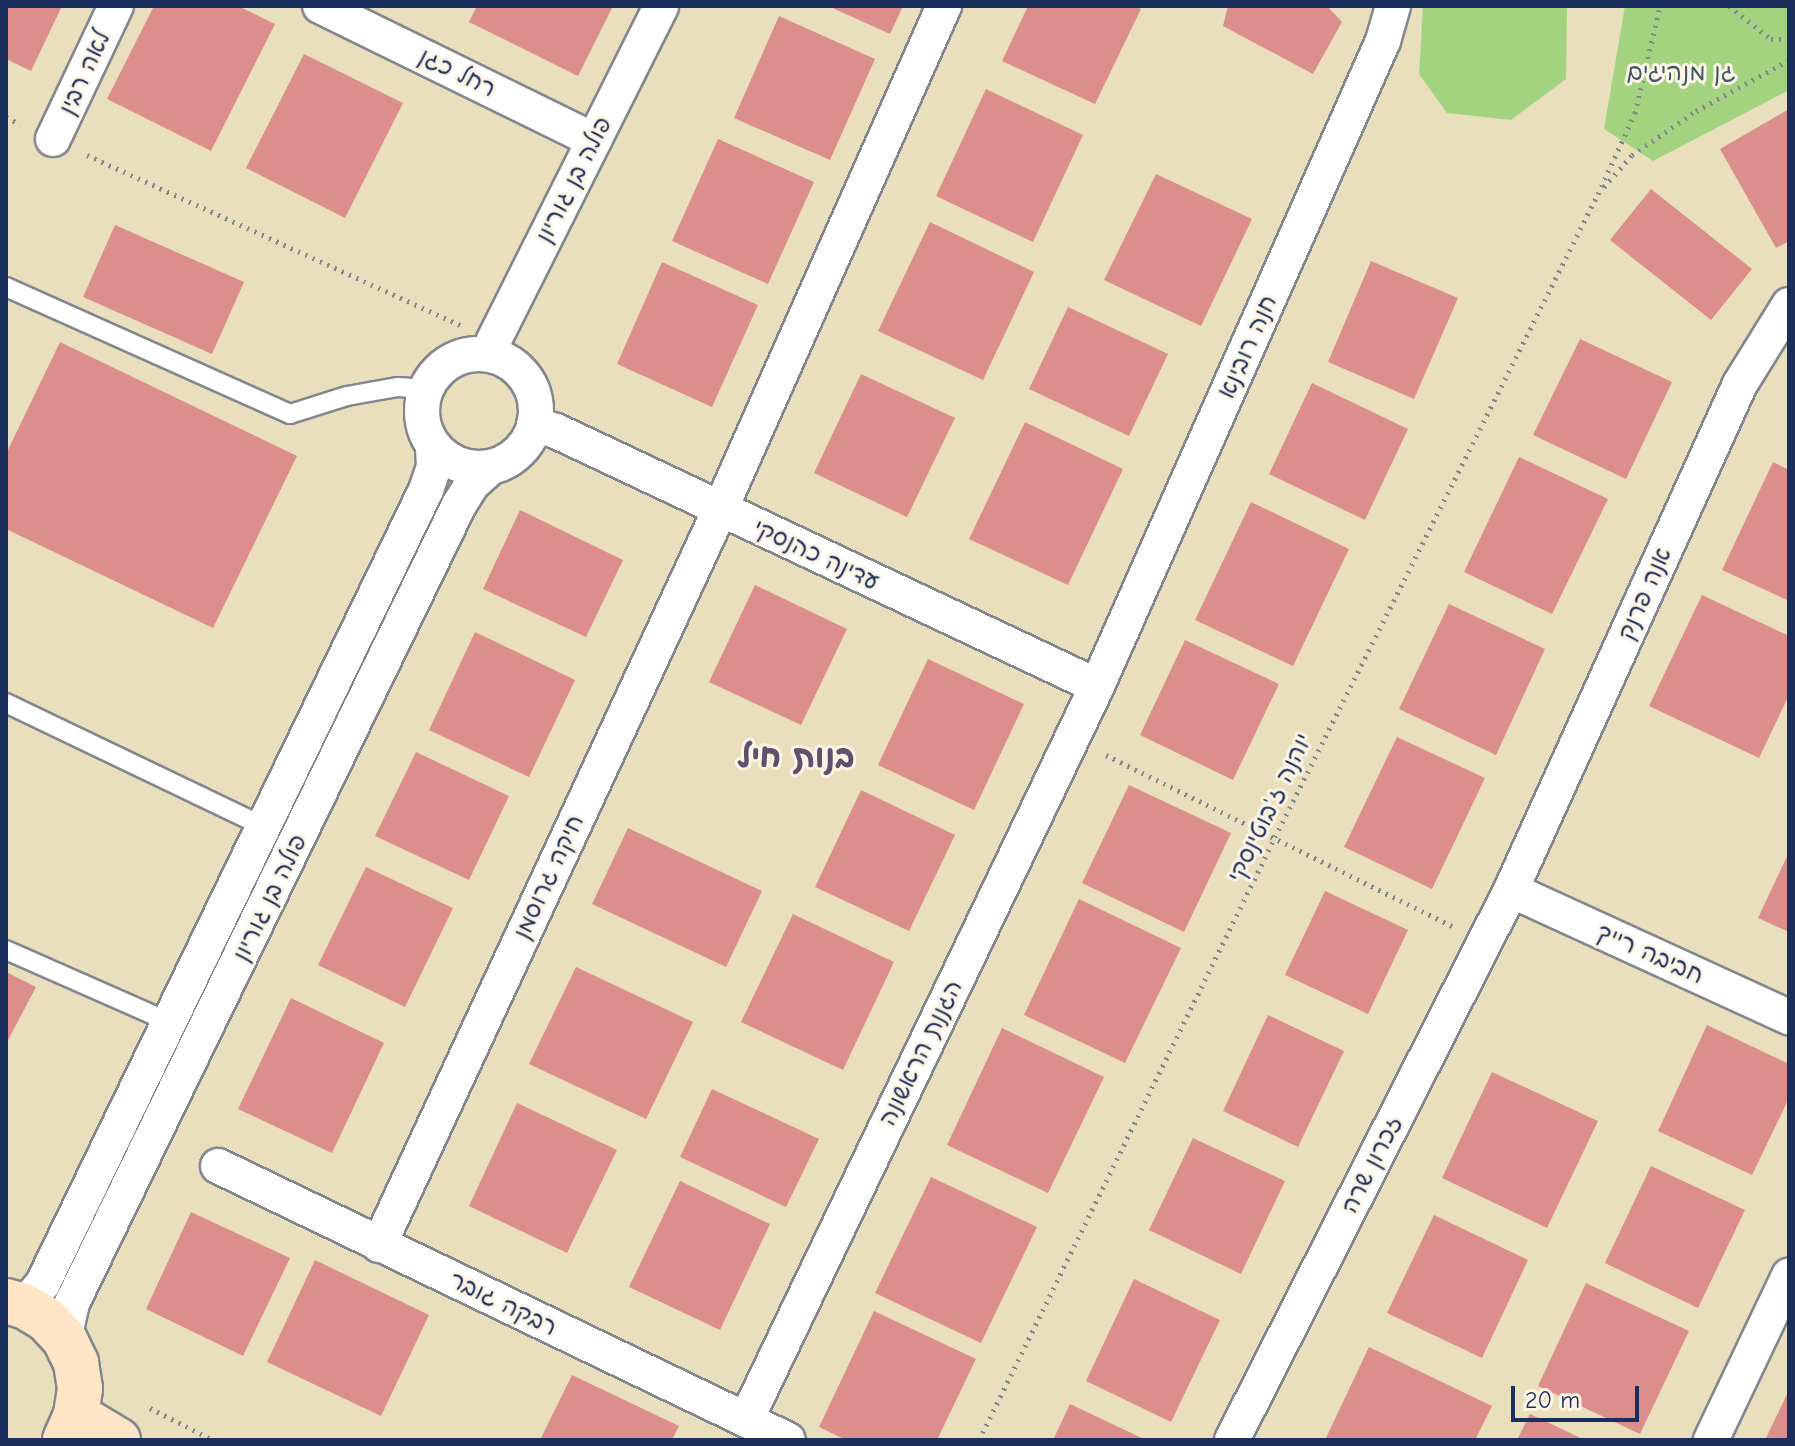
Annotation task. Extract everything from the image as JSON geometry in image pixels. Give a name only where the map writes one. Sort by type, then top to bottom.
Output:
[{"type":"street","name":"לאה רבין","points":[[53,139],[116,6]]},
{"type":"street","name":"רחל כגן","points":[[320,6],[594,140]]},
{"type":"street","name":"פולה בן גוריון","points":[[493,348],[661,6]]},
{"type":"street","points":[[720,510],[944,6]]},
{"type":"street","name":"חנה רובינא","points":[[1097,686],[1383,41],[1393,6]]},
{"type":"street","name":"אנה פרנק","points":[[1511,890],[1740,384],[1789,305]]},
{"type":"street","points":[[493,348],[532,389],[536,407],[534,424],[519,452],[491,467],[459,464],[433,445],[424,427],[422,408],[426,389],[437,372],[453,361],[493,348]]},
{"type":"street","name":"עדינה כהנסקי","points":[[534,424],[556,431],[1097,686]]},
{"type":"street","name":"פולה בן גוריון","points":[[15,1304],[43,1283],[426,490],[434,467],[433,445]]},
{"type":"street","name":"פולה בן גוריון","points":[[64,1338],[72,1303],[459,505],[472,484],[491,467]]},
{"type":"street","name":"חיקה גרוסמן","points":[[379,1245],[720,510]]},
{"type":"street","name":"הגננת הראשונה","points":[[746,1420],[1097,686]]},
{"type":"street","name":"זכרון שרה","points":[[1232,1440],[1511,890]]},
{"type":"street","name":"חביבה רייך","points":[[1511,890],[1789,1017]]},
{"type":"street","name":"רבקה גובר","points":[[218,1166],[788,1440]]},
{"type":"street","points":[[1711,1440],[1789,1276]]},
{"type":"street","points":[[15,1304],[46,1319],[64,1338],[76,1363],[80,1389],[70,1427],[118,1440]]},
{"type":"lane","points":[[6,287],[290,414],[347,396],[398,387],[426,389]]},
{"type":"lane","points":[[6,703],[297,842]]},
{"type":"lane","points":[[6,950],[202,1036]]},
{"type":"lane","points":[[139,1083],[172,1098]]},
{"type":"path","points":[[1598,194],[1635,113],[1660,6]]},
{"type":"path","points":[[1729,6],[1771,39],[1789,39]]},
{"type":"path","points":[[1598,194],[1632,155],[1696,111],[1789,60]]},
{"type":"path","points":[[6,117],[493,348]]},
{"type":"path","name":"יוהנה ז'בוטינסקי","points":[[979,1440],[1275,837],[1598,194]]},
{"type":"path","points":[[1072,738],[1485,943]]},
{"type":"path","points":[[140,1403],[213,1440]]},
{"type":"green space","points":[[1423,6],[1567,6],[1566,79],[1511,120],[1447,113],[1419,74]]},
{"type":"green space","name":"גן מנהיגים","points":[[1625,6],[1789,6],[1789,90],[1653,161],[1604,129]]},
{"type":"building","points":[[6,6],[62,6],[31,71],[6,59]]},
{"type":"building","points":[[154,6],[238,6],[275,24],[211,151],[107,99]]},
{"type":"building","points":[[477,6],[613,6],[578,76],[469,22]]},
{"type":"building","points":[[828,6],[903,6],[890,34]]},
{"type":"building","points":[[1028,6],[1134,6],[1141,9],[1095,104],[1002,61]]},
{"type":"building","points":[[1228,6],[1327,6],[1342,22],[1313,74],[1223,26]]},
{"type":"building","points":[[779,16],[875,59],[830,160],[734,118]]},
{"type":"building","points":[[304,54],[403,103],[345,218],[246,168]]},
{"type":"building","points":[[986,89],[1083,135],[1033,242],[936,196]]},
{"type":"building","points":[[1789,109],[1789,241],[1776,248],[1720,149]]},
{"type":"building","points":[[718,139],[814,182],[768,284],[672,241]]},
{"type":"building","points":[[1156,174],[1252,219],[1201,326],[1104,280]]},
{"type":"building","points":[[1651,189],[1752,269],[1711,320],[1610,240]]},
{"type":"building","points":[[930,222],[1034,272],[983,380],[878,331]]},
{"type":"building","points":[[115,225],[244,282],[212,354],[83,297]]},
{"type":"building","points":[[1371,261],[1458,298],[1414,399],[1328,362]]},
{"type":"building","points":[[662,262],[758,305],[712,407],[617,364]]},
{"type":"building","points":[[1068,307],[1168,354],[1129,436],[1029,389]]},
{"type":"building","points":[[1580,339],[1672,382],[1626,479],[1533,435]]},
{"type":"building","points":[[60,342],[297,456],[213,628],[6,529],[6,454]]},
{"type":"building","points":[[861,374],[955,418],[907,517],[814,473]]},
{"type":"building","points":[[1312,383],[1408,429],[1365,520],[1269,474]]},
{"type":"building","points":[[1025,422],[1123,469],[1068,585],[969,539]]},
{"type":"building","points":[[1519,457],[1608,499],[1552,614],[1464,572]]},
{"type":"building","points":[[1773,462],[1789,470],[1789,601],[1722,570]]},
{"type":"building","points":[[1251,502],[1349,549],[1293,666],[1195,620]]},
{"type":"building","points":[[520,510],[623,560],[586,637],[483,589]]},
{"type":"building","points":[[755,585],[847,629],[801,725],[709,682]]},
{"type":"building","points":[[1702,595],[1789,636],[1789,695],[1759,758],[1649,706]]},
{"type":"building","points":[[1449,604],[1545,649],[1496,755],[1399,709]]},
{"type":"building","points":[[475,632],[575,680],[529,777],[429,730]]},
{"type":"building","points":[[1185,640],[1279,684],[1233,780],[1140,735]]},
{"type":"building","points":[[928,659],[1024,704],[974,810],[878,765]]},
{"type":"building","points":[[1397,737],[1485,778],[1432,889],[1344,847]]},
{"type":"building","points":[[416,752],[509,796],[469,880],[375,836]]},
{"type":"building","points":[[1129,785],[1231,833],[1184,932],[1082,883]]},
{"type":"building","points":[[861,790],[955,835],[909,931],[815,887]]},
{"type":"building","points":[[628,828],[762,891],[726,967],[592,904]]},
{"type":"building","points":[[1789,852],[1789,932],[1758,918]]},
{"type":"building","points":[[366,867],[453,908],[405,1007],[318,965]]},
{"type":"building","points":[[1325,891],[1408,930],[1368,1014],[1285,975]]},
{"type":"building","points":[[1079,899],[1181,948],[1125,1063],[1024,1015]]},
{"type":"building","points":[[793,914],[894,962],[843,1070],[741,1022]]},
{"type":"building","points":[[576,967],[693,1022],[646,1119],[529,1064]]},
{"type":"building","points":[[6,972],[36,987],[6,1044]]},
{"type":"building","points":[[291,998],[384,1043],[332,1153],[238,1109]]},
{"type":"building","points":[[1268,1015],[1344,1051],[1298,1147],[1223,1111]]},
{"type":"building","points":[[1707,1025],[1789,1064],[1789,1098],[1752,1175],[1658,1131]]},
{"type":"building","points":[[1002,1028],[1104,1077],[1048,1193],[947,1145]]},
{"type":"building","points":[[1492,1072],[1598,1121],[1547,1228],[1442,1178]]},
{"type":"building","points":[[712,1089],[819,1139],[786,1207],[680,1157]]},
{"type":"building","points":[[517,1103],[617,1150],[567,1253],[469,1206]]},
{"type":"building","points":[[1193,1138],[1285,1181],[1241,1274],[1149,1230]]},
{"type":"building","points":[[1651,1166],[1745,1210],[1698,1308],[1605,1263]]},
{"type":"building","points":[[931,1177],[1037,1227],[981,1343],[875,1293]]},
{"type":"building","points":[[680,1181],[770,1224],[720,1330],[629,1287]]},
{"type":"building","points":[[191,1212],[290,1258],[243,1356],[146,1309]]},
{"type":"building","points":[[1434,1215],[1528,1260],[1482,1358],[1387,1313]]},
{"type":"building","points":[[315,1260],[429,1315],[381,1416],[267,1362]]},
{"type":"building","points":[[1134,1279],[1220,1320],[1171,1422],[1086,1381]]},
{"type":"building","points":[[1586,1283],[1689,1331],[1640,1434],[1538,1386]]},
{"type":"building","points":[[874,1311],[976,1359],[937,1440],[846,1440],[819,1427]]},
{"type":"building","points":[[1369,1347],[1492,1406],[1475,1440],[1325,1440]]},
{"type":"building","points":[[572,1375],[679,1426],[672,1440],[540,1440]]},
{"type":"building","points":[[1789,1390],[1789,1440],[1765,1440]]},
{"type":"building","points":[[1070,1404],[1146,1440],[1053,1440]]},
{"type":"building","points":[[1530,1414],[1585,1440],[1517,1440]]},
{"type":"district","name":"בנות חיל","points":[[796,757]]}]
